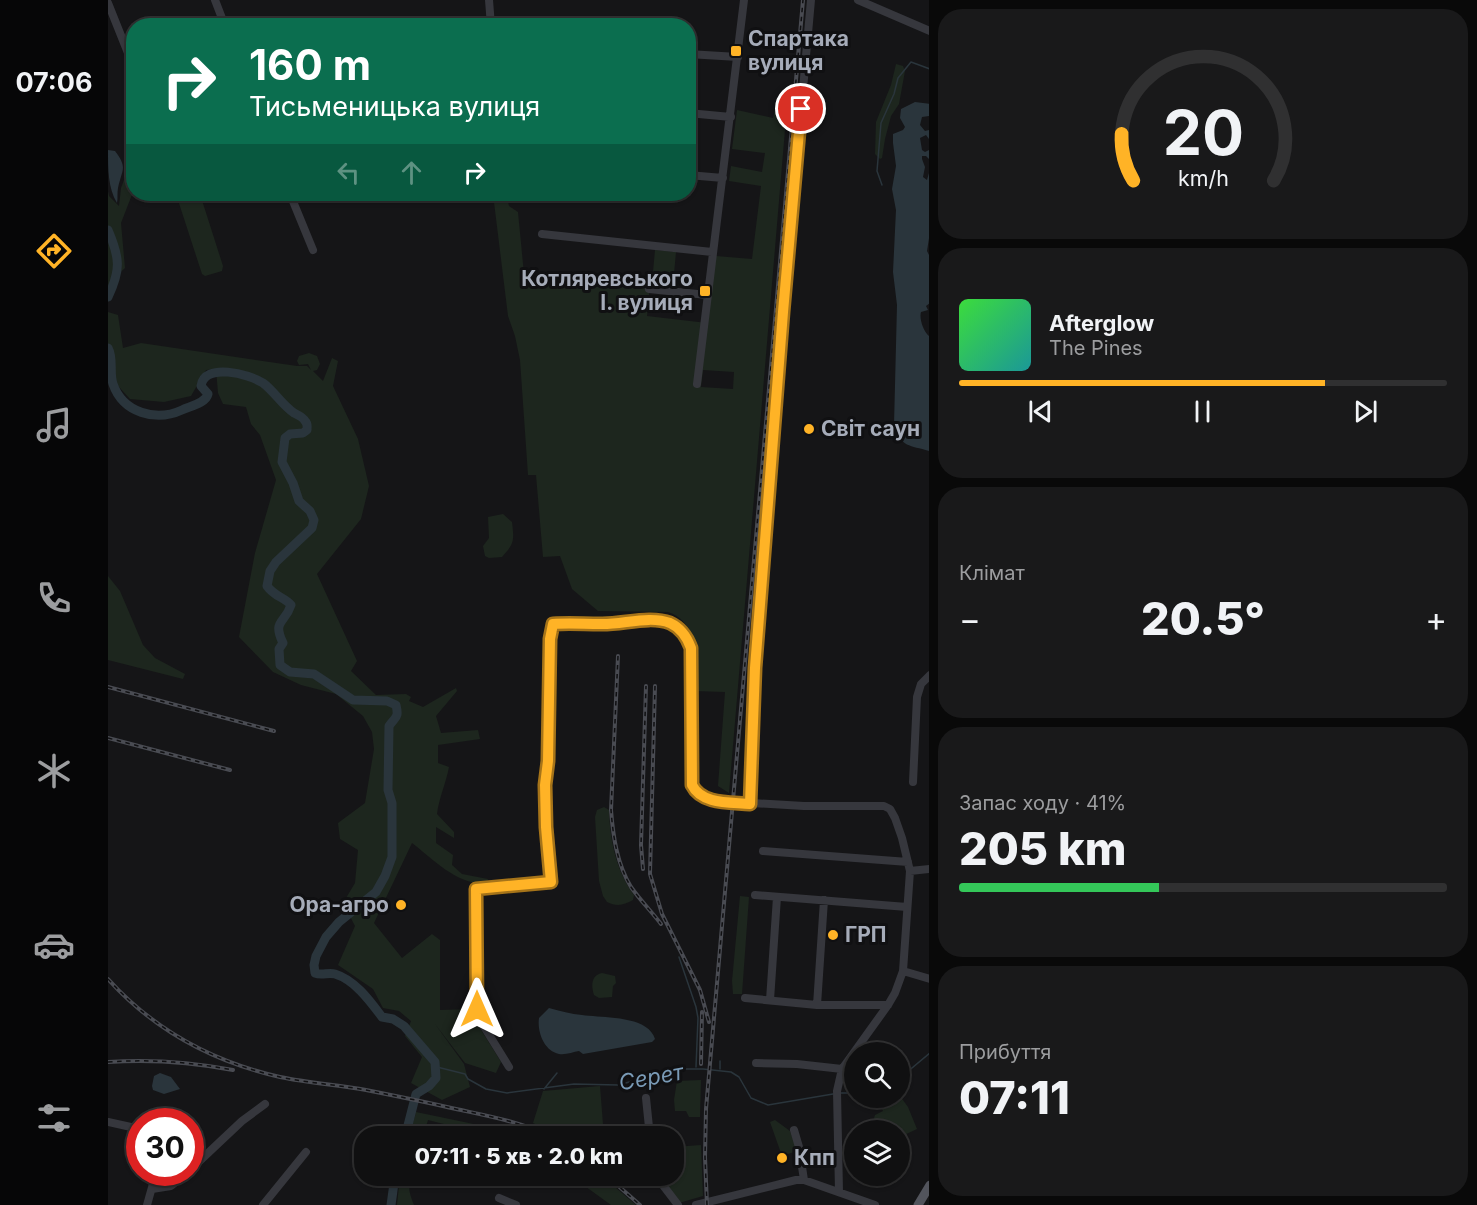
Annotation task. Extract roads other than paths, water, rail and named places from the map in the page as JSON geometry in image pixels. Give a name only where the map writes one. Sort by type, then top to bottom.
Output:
[{"type":"main road","points":[[918,1205],[929,1187]]},
{"type":"street","points":[[215,0],[222,18]]},
{"type":"street","points":[[489,0],[490,18]]},
{"type":"street","points":[[697,384],[744,0]]},
{"type":"street","points":[[750,804],[755,668],[783,312],[811,0]]},
{"type":"street","points":[[858,0],[929,31]]},
{"type":"street","points":[[108,3],[126,48]]},
{"type":"street","points":[[696,54],[738,57]]},
{"type":"street","points":[[696,115],[731,117]]},
{"type":"street","points":[[696,176],[723,178]]},
{"type":"street","points":[[293,201],[313,250]]},
{"type":"street","points":[[542,234],[712,252]]},
{"type":"street","points":[[649,289],[707,295]]},
{"type":"street","points":[[509,1067],[478,1017],[476,889],[551,882],[545,785],[548,761],[550,639],[553,624],[601,625],[657,620],[677,626],[686,636],[691,648],[692,785],[697,793],[709,799],[750,804],[880,805],[890,809],[902,838],[909,866],[903,971],[888,1005],[842,1069],[837,1095],[839,1192]]},
{"type":"street","points":[[913,782],[917,697],[921,684],[929,676]]},
{"type":"street","points":[[764,851],[929,869]]},
{"type":"street","points":[[755,896],[907,907]]},
{"type":"street","points":[[770,1000],[777,897]]},
{"type":"street","points":[[817,1005],[824,900]]},
{"type":"street","points":[[903,971],[929,979]]},
{"type":"street","points":[[745,998],[817,1005],[888,1005]]},
{"type":"street","points":[[756,1063],[797,1064],[842,1069]]},
{"type":"street","points":[[646,1098],[649,1126]]},
{"type":"street","points":[[204,1157],[242,1121],[265,1104]]},
{"type":"street","points":[[108,1122],[126,1126]]},
{"type":"street","points":[[794,1130],[804,1180]]},
{"type":"street","points":[[263,1205],[306,1152]]},
{"type":"street","points":[[696,1205],[786,1182],[804,1180],[875,1205]]},
{"type":"street","points":[[147,1205],[153,1186]]},
{"type":"street","points":[[152,1189],[171,1186]]},
{"type":"street","points":[[664,1186],[678,1205]]},
{"type":"street","points":[[499,1198],[516,1205]]},
{"type":"waterway","points":[[882,185],[877,171],[881,123],[894,94],[898,78],[911,62],[929,69]]},
{"type":"waterway","points":[[108,230],[117,256],[117,271],[108,297]]},
{"type":"waterway","points":[[108,348],[113,384],[118,394],[124,402],[142,412],[151,415],[172,414],[198,404],[208,394],[201,386],[204,379],[210,374],[228,372],[248,376],[263,383],[307,424],[307,430],[303,433],[290,434],[285,438],[282,462],[299,501],[310,511],[314,520],[312,528],[276,562],[270,571],[267,586],[291,605],[279,626],[283,643],[279,649],[280,665],[290,672],[314,674],[353,700],[387,701],[396,705],[397,712],[389,726],[388,790],[392,803],[392,857],[376,892],[339,922],[326,937],[316,956],[315,973],[335,974],[349,981],[362,992],[382,1017],[393,1019],[404,1026],[435,1062],[436,1078],[429,1086],[416,1094],[408,1126]]},
{"type":"waterway","points":[[679,957],[698,1018],[696,1067]]},
{"type":"waterway","name":"Серет","points":[[910,1070],[929,1054]]},
{"type":"waterway","points":[[720,1061],[720,1069]]},
{"type":"waterway","name":"Серет","points":[[437,1067],[465,1074],[468,1079],[486,1089],[507,1093],[574,1084],[618,1085],[684,1069],[703,1069],[731,1072],[739,1077],[751,1098],[768,1105],[833,1094]]},
{"type":"waterway","points":[[544,1089],[557,1073]]},
{"type":"waterway","points":[[391,1205],[394,1186]]},
{"type":"railway","points":[[707,1205],[706,1109],[803,0]]},
{"type":"railway","points":[[618,656],[611,810],[615,840],[626,878],[661,924]]},
{"type":"railway","points":[[643,869],[641,845],[646,686]]},
{"type":"railway","points":[[655,686],[650,874],[662,914],[700,990],[709,1022]]},
{"type":"railway","points":[[108,687],[274,731]]},
{"type":"railway","points":[[108,738],[230,770]]},
{"type":"railway","points":[[108,979],[145,1014],[165,1028],[186,1042],[232,1063],[280,1077],[422,1101],[526,1126]]},
{"type":"railway","points":[[701,1064],[702,1012]]},
{"type":"railway","points":[[108,1062],[171,1062],[233,1070]]},
{"type":"railway","points":[[618,1186],[640,1205]]},
{"type":"place","name":"Спартака вулиця","points":[[736,51]]},
{"type":"place","name":"Котляревського І. вулиця","points":[[705,291]]},
{"type":"place","name":"Світ саун","points":[[809,429]]},
{"type":"place","name":"Ора-агро","points":[[401,905]]},
{"type":"place","name":"ГРП","points":[[833,935]]},
{"type":"place","name":"Кпп","points":[[782,1158]]}]
